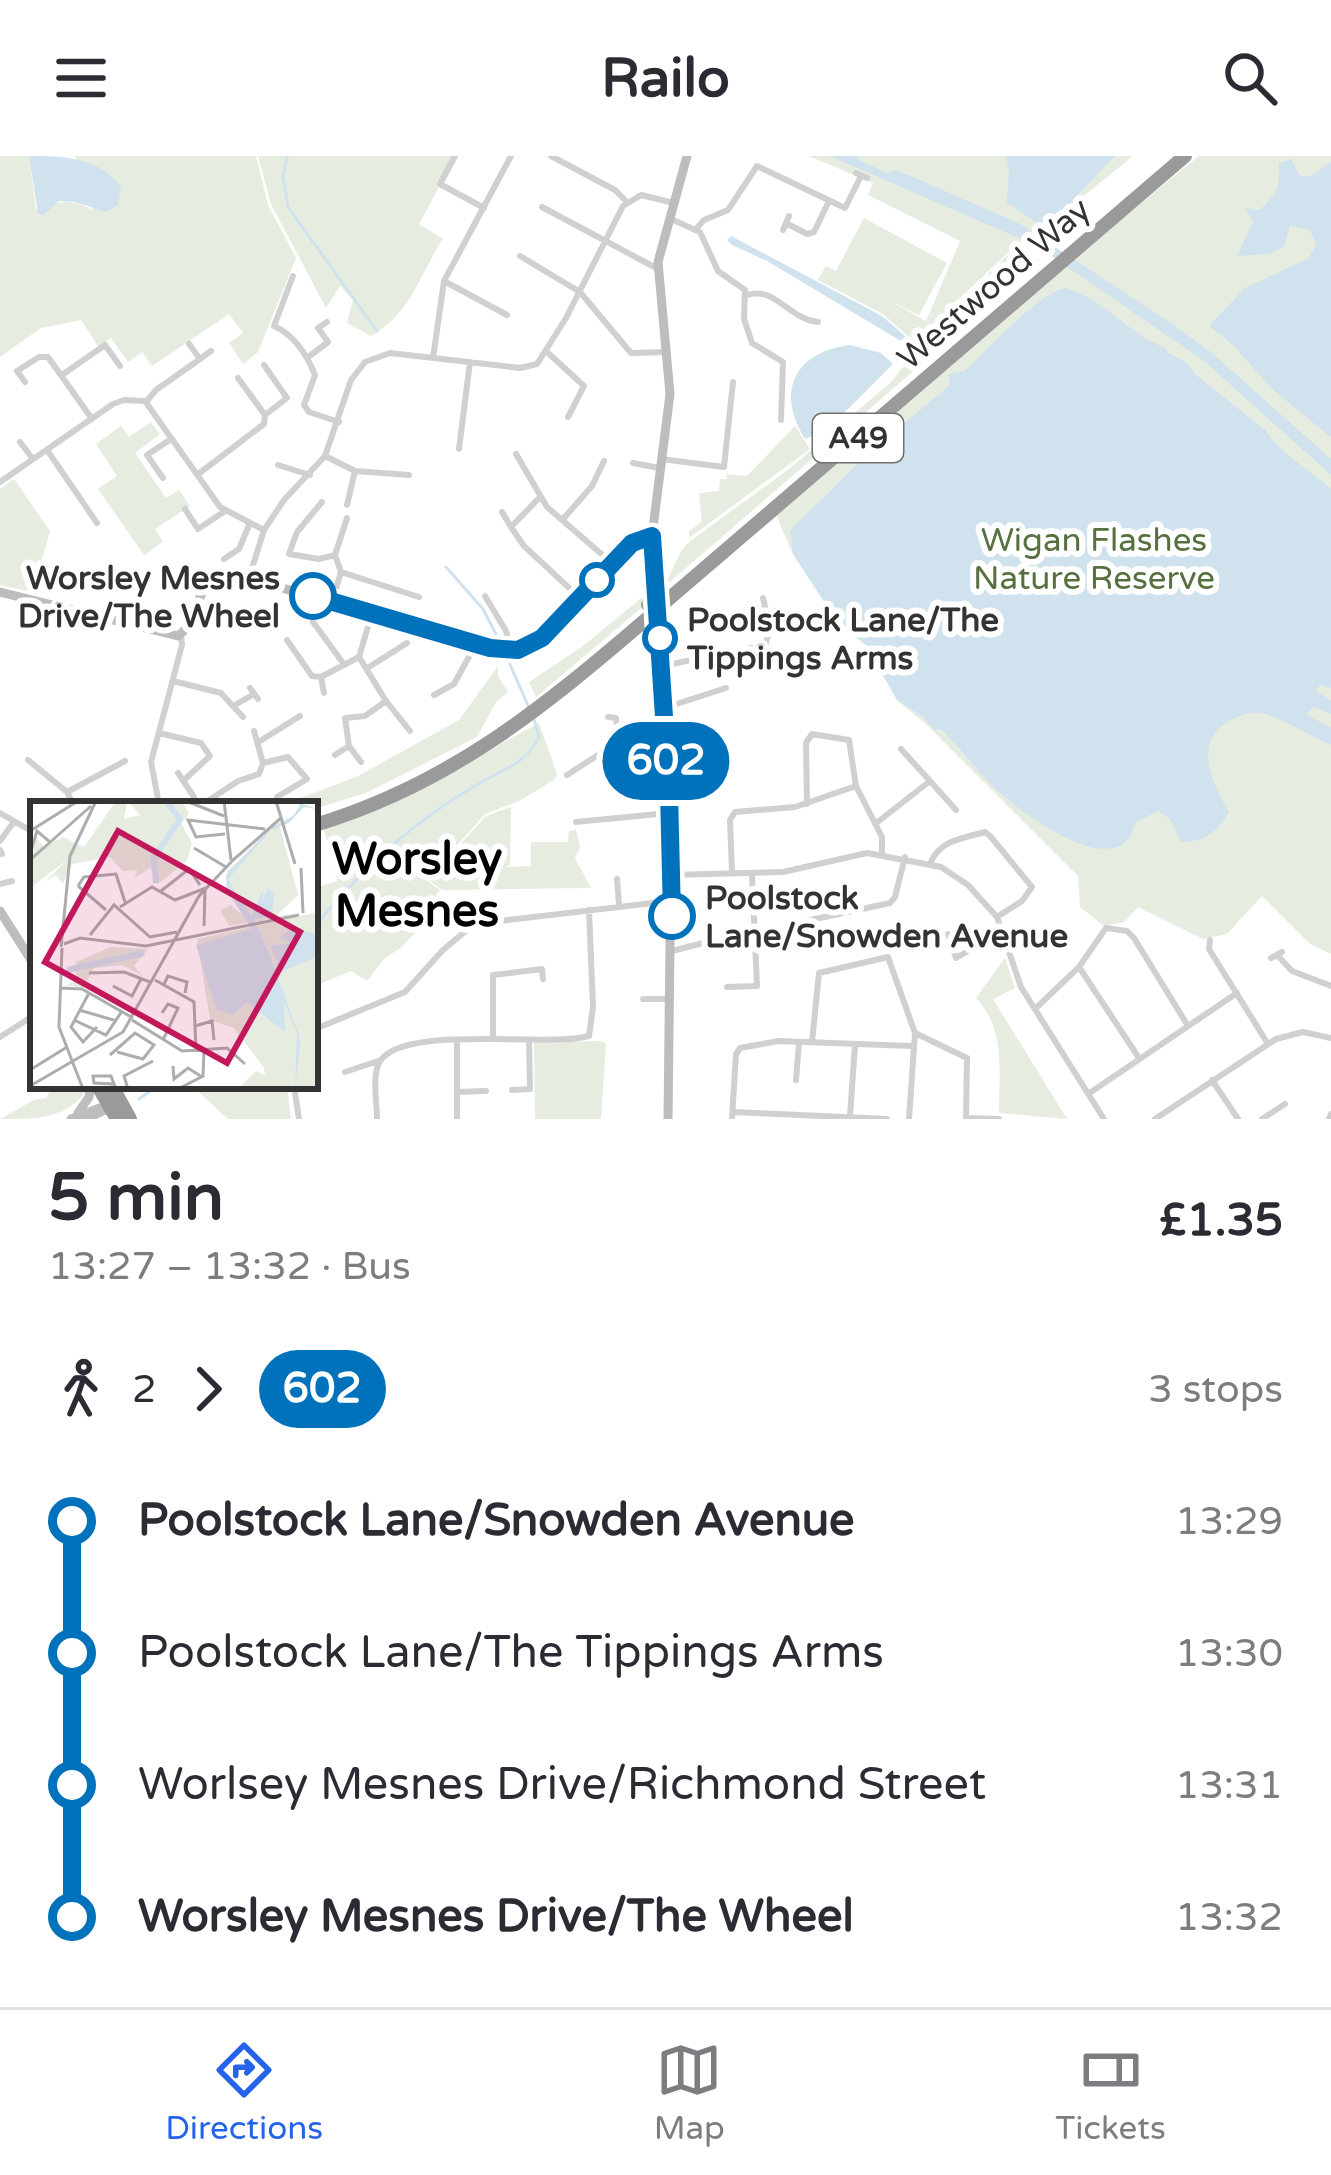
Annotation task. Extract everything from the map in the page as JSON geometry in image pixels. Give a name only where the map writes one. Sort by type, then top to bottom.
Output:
[{"type":"highway","name":"Westwood Way","points":[[318,824],[428,781],[538,706],[1170,156]]},
{"type":"highway","name":"Westwood Way","points":[[1076,241],[1185,156]]},
{"type":"highway","name":"Westwood Way","points":[[318,814],[420,775],[520,719]]},
{"type":"main road","points":[[668,1119],[672,999],[669,792],[652,536],[669,412],[658,268],[687,156]]},
{"type":"main road","points":[[0,592],[181,635],[206,586],[226,576],[249,578],[506,650],[531,645],[557,632],[580,598],[632,543],[652,536]]},
{"type":"main road","points":[[0,911],[30,951]]},
{"type":"main road","points":[[83,1118],[86,1102],[99,1089]]},
{"type":"main road","points":[[83,1118],[117,1110]]},
{"type":"main road","points":[[83,1118],[117,1110]]},
{"type":"street","points":[[455,156],[440,184],[484,208]]},
{"type":"street","points":[[433,358],[444,281],[512,156]]},
{"type":"street","points":[[551,156],[615,190],[627,202]]},
{"type":"street","points":[[696,229],[704,220],[728,210],[761,156]]},
{"type":"street","points":[[758,166],[848,210],[862,176]]},
{"type":"street","points":[[249,578],[263,530],[325,457],[351,380],[365,362],[390,353],[526,368],[537,364],[627,202],[646,195],[674,203]]},
{"type":"street","points":[[786,223],[812,233],[829,201]]},
{"type":"street","points":[[542,207],[658,268]]},
{"type":"street","points":[[669,218],[696,229],[718,271],[742,285],[747,295],[744,319],[752,343],[783,362],[781,421]]},
{"type":"street","points":[[520,256],[580,292],[632,353],[667,352]]},
{"type":"street","points":[[293,276],[274,326],[289,334],[315,375],[304,405],[309,412],[339,422]]},
{"type":"street","points":[[444,281],[507,315]]},
{"type":"street","points":[[747,295],[760,291],[771,295],[786,310],[812,322]]},
{"type":"street","points":[[775,320],[786,310]]},
{"type":"street","points":[[308,358],[328,342],[318,328],[327,322]]},
{"type":"street","points":[[189,344],[200,359]]},
{"type":"street","points":[[62,375],[106,345],[120,366]]},
{"type":"street","points":[[146,402],[211,351]]},
{"type":"street","points":[[547,352],[584,386],[568,418]]},
{"type":"street","points":[[25,382],[17,371],[42,356],[51,359],[92,419]]},
{"type":"street","points":[[459,448],[470,362]]},
{"type":"street","points":[[197,475],[261,427],[265,415],[287,398],[264,365]]},
{"type":"street","points":[[238,378],[265,415]]},
{"type":"street","points":[[723,478],[734,382]]},
{"type":"street","points":[[0,482],[118,401],[146,402]]},
{"type":"street","points":[[146,402],[224,511],[263,530]]},
{"type":"street","points":[[163,478],[147,455],[171,439]]},
{"type":"street","points":[[20,442],[33,459]]},
{"type":"street","points":[[47,450],[97,523]]},
{"type":"street","points":[[516,454],[540,497],[613,564]]},
{"type":"street","points":[[325,457],[355,471],[409,476]]},
{"type":"street","points":[[564,518],[604,461]]},
{"type":"street","points":[[633,463],[724,466]]},
{"type":"street","points":[[278,465],[310,475]]},
{"type":"street","points":[[347,506],[355,471]]},
{"type":"street","points":[[511,527],[540,497]]},
{"type":"street","points":[[322,502],[297,532],[289,554],[319,559],[335,555]]},
{"type":"street","points":[[185,509],[199,529],[224,511]]},
{"type":"street","points":[[502,512],[524,546],[580,598]]},
{"type":"street","points":[[332,602],[341,572],[335,555],[347,518]]},
{"type":"street","points":[[224,559],[238,550],[250,524]]},
{"type":"street","points":[[341,572],[419,597]]},
{"type":"street","points":[[485,596],[506,632],[506,650]]},
{"type":"street","points":[[765,645],[770,629],[766,601]]},
{"type":"street","points":[[359,657],[372,614]]},
{"type":"street","points":[[313,622],[343,663]]},
{"type":"street","points":[[155,801],[151,762],[181,635]]},
{"type":"street","points":[[287,640],[312,676],[321,677],[359,657]]},
{"type":"street","points":[[369,667],[407,643]]},
{"type":"street","points":[[434,695],[454,685],[476,644]]},
{"type":"street","points":[[662,666],[765,645]]},
{"type":"street","points":[[765,645],[792,671]]},
{"type":"street","points":[[359,657],[410,730]]},
{"type":"street","points":[[321,677],[324,693]]},
{"type":"street","points":[[173,681],[214,690],[244,717]]},
{"type":"street","points":[[664,708],[726,688]]},
{"type":"street","points":[[236,705],[254,694]]},
{"type":"street","points":[[361,762],[349,746],[345,718],[364,716],[386,700]]},
{"type":"street","points":[[260,741],[300,716]]},
{"type":"street","points":[[614,716],[620,747]]},
{"type":"street","points":[[208,801],[259,774],[263,764],[254,731]]},
{"type":"street","points":[[159,733],[201,743],[217,764]]},
{"type":"street","points":[[807,804],[806,742],[812,734],[849,740],[856,786],[882,837],[882,854]]},
{"type":"street","points":[[566,776],[601,753],[665,741]]},
{"type":"street","points":[[335,755],[349,746]]},
{"type":"street","points":[[902,749],[956,810]]},
{"type":"street","points":[[194,797],[181,777],[210,756]]},
{"type":"street","points":[[263,764],[288,758],[307,779],[277,797]]},
{"type":"street","points":[[28,760],[72,801]]},
{"type":"street","points":[[67,792],[124,761]]},
{"type":"street","points":[[626,780],[668,777]]},
{"type":"street","points":[[875,824],[930,782]]},
{"type":"street","points":[[732,873],[732,814],[807,804],[856,786]]},
{"type":"street","points":[[669,792],[703,790]]},
{"type":"street","points":[[0,813],[30,831]]},
{"type":"street","points":[[576,822],[669,813]]},
{"type":"street","points":[[1,849],[14,823]]},
{"type":"street","points":[[931,862],[948,843],[985,832],[1032,887],[1022,901],[997,917]]},
{"type":"street","points":[[671,875],[752,874],[798,869],[843,856],[882,854],[931,862],[968,885],[997,917],[1020,984],[1104,1119]]},
{"type":"street","points":[[806,921],[890,903],[896,897],[905,857]]},
{"type":"street","points":[[726,987],[757,986],[752,874]]},
{"type":"street","points":[[617,879],[619,905]]},
{"type":"street","points":[[0,884],[12,881]]},
{"type":"street","points":[[318,1028],[405,992],[465,928],[485,921],[672,902]]},
{"type":"street","points":[[345,1072],[416,1043],[583,1039],[591,1034],[589,910]]},
{"type":"street","points":[[465,914],[465,928]]},
{"type":"street","points":[[1035,1010],[1079,967],[1106,928],[1127,931],[1188,1026]]},
{"type":"street","points":[[948,934],[957,962],[1002,931]]},
{"type":"street","points":[[672,952],[715,940]]},
{"type":"street","points":[[1210,940],[1209,949],[1268,1044]]},
{"type":"street","points":[[1277,955],[1292,970],[1331,986]]},
{"type":"street","points":[[812,1042],[819,973],[888,957],[915,1033],[909,1119]]},
{"type":"street","points":[[1079,967],[1139,1058]]},
{"type":"street","points":[[494,1039],[493,975],[542,969],[543,979]]},
{"type":"street","points":[[1088,1094],[1237,994]]},
{"type":"street","points":[[643,999],[672,999]]},
{"type":"street","points":[[0,1037],[30,1018]]},
{"type":"street","points":[[1161,1118],[1268,1044],[1297,1032],[1331,1036]]},
{"type":"street","points":[[915,1033],[967,1058],[966,1118],[999,1119]]},
{"type":"street","points":[[512,1090],[530,1090],[529,1039]]},
{"type":"street","points":[[457,1040],[457,1119]]},
{"type":"street","points":[[887,1119],[733,1116],[736,1054],[740,1048],[778,1041],[911,1046]]},
{"type":"street","points":[[796,1080],[799,1043]]},
{"type":"street","points":[[850,1116],[855,1045]]},
{"type":"street","points":[[377,1119],[381,1060]]},
{"type":"street","points":[[1212,1080],[1238,1119]]},
{"type":"street","points":[[294,1089],[299,1119]]},
{"type":"street","points":[[457,1092],[486,1091]]},
{"type":"street","points":[[1262,1119],[1280,1104]]},
{"type":"green space","points":[[0,156],[29,156],[36,209],[64,202],[92,210],[75,156],[256,156],[268,205],[296,258],[258,352],[243,364],[229,343],[243,333],[229,314],[152,366],[142,352],[128,362],[111,338],[98,346],[81,320],[41,328],[0,357]]},
{"type":"green space","points":[[258,156],[456,156],[419,224],[443,239],[405,305],[371,336],[347,323],[353,300],[340,286],[326,308],[271,204]]},
{"type":"green space","points":[[809,156],[1133,156],[1047,226],[1016,245],[914,342],[883,314],[818,280],[826,266],[836,271],[864,218],[947,263],[919,315],[888,300],[926,321],[960,241],[868,195],[873,183]]},
{"type":"green space","name":"Wigan Flashes Nature Reserve","points":[[1199,156],[1331,156],[1331,954],[1310,944],[1262,896],[1227,934],[1203,939],[1138,907],[1124,922],[1104,926],[1080,907],[1078,876],[897,700],[866,645],[840,626],[793,554],[776,515]]},
{"type":"green space","points":[[1017,246],[1010,268],[994,285],[1013,270],[1021,248],[1027,259],[1039,259],[1013,284],[993,290],[993,285],[926,340],[923,337]]},
{"type":"green space","points":[[909,360],[917,368],[664,587],[689,542],[789,469],[890,383]]},
{"type":"green space","points":[[151,422],[160,434],[135,453],[166,498],[179,490],[190,506],[155,529],[163,542],[144,555],[98,489],[117,476],[96,444],[121,426],[129,437]]},
{"type":"green space","points":[[795,426],[810,449],[689,538],[689,531],[702,522],[699,493],[719,491],[720,479],[727,479],[727,474],[747,476]]},
{"type":"green space","points":[[14,479],[50,531],[33,592],[0,585],[0,489]]},
{"type":"green space","points":[[645,595],[647,603],[536,697],[529,682]]},
{"type":"green space","points":[[498,666],[508,692],[496,702],[477,737],[368,792],[318,808],[318,801],[293,801],[358,776],[459,720]]},
{"type":"green space","points":[[539,723],[557,774],[519,801],[485,814],[426,880],[440,890],[429,918],[367,981],[351,971],[318,985],[318,887],[337,881],[323,825],[438,778]]},
{"type":"green space","points":[[511,807],[510,865],[504,867],[531,866],[531,842],[568,842],[569,831],[576,830],[580,847],[575,858],[591,888],[443,890],[428,880],[486,816]]},
{"type":"green space","points":[[1005,958],[1015,988],[993,999],[1067,1119],[999,1113],[996,1037],[976,998]]},
{"type":"green space","points":[[534,1043],[606,1044],[601,1119],[535,1119]]},
{"type":"green space","points":[[51,1089],[88,1089],[62,1111],[0,1119],[34,1100],[46,1098]]},
{"type":"green space","points":[[195,1089],[287,1089],[291,1119],[228,1119]]},
{"type":"water","points":[[29,156],[67,158],[102,169],[121,186],[118,205],[106,212],[59,201],[38,214]]},
{"type":"water","points":[[830,156],[850,156],[887,173],[897,170],[1020,224],[1212,353],[1331,459],[1331,475],[1204,361],[1037,246]]},
{"type":"water","points":[[1006,156],[1115,156],[1066,207],[1040,225],[1007,203]]},
{"type":"water","points":[[1291,159],[1299,175],[1309,177],[1331,162],[1331,437],[1273,390],[1209,326],[1245,288],[1309,258],[1316,245],[1310,230],[1290,226],[1284,247],[1269,254],[1237,256],[1253,222],[1245,208],[1260,210],[1277,190],[1279,163]]},
{"type":"water","points":[[731,236],[882,316],[913,343],[911,347],[732,245],[727,240]]},
{"type":"water","name":"Wigan Flashes Nature Reserve","points":[[1065,288],[1092,300],[1186,362],[1331,489],[1331,688],[1320,685],[1316,691],[1331,701],[1331,714],[1314,707],[1306,714],[1331,728],[1331,745],[1262,713],[1227,722],[1217,731],[1208,752],[1212,777],[1229,812],[1215,830],[1198,840],[1181,842],[1170,819],[1158,811],[1135,823],[1126,841],[1110,849],[1091,847],[1024,812],[942,730],[934,729],[897,700],[866,645],[840,626],[793,554],[790,530],[869,453],[944,390],[950,384],[949,374],[965,371],[1027,311]]},
{"type":"water","points":[[850,345],[881,353],[893,364],[827,430],[805,439],[792,405],[796,377],[816,356]]},
{"type":"waterway","points":[[287,156],[283,176],[288,207],[377,331]]},
{"type":"waterway","points":[[854,156],[858,157]]},
{"type":"waterway","points":[[912,345],[923,354]]},
{"type":"waterway","points":[[446,567],[483,609],[501,644]]},
{"type":"waterway","points":[[505,653],[530,710]]},
{"type":"waterway","points":[[318,923],[413,828],[529,753],[539,737],[534,719]]},
{"type":"waterway","points":[[139,1099],[153,1089]]},
{"type":"bus line","name":"602","points":[[313,596],[490,648],[518,650],[542,638],[632,543],[652,536],[672,916]]},
{"type":"place","name":"Worsley Mesnes Drive/The Wheel","points":[[313,596]]},
{"type":"place","name":"Poolstock Lane/The Tippings Arms","points":[[660,638]]},
{"type":"place","name":"Poolstock Lane/Snowden Avenue","points":[[672,916]]},
{"type":"district","name":"Worsley Mesnes","points":[[417,884]]}]
